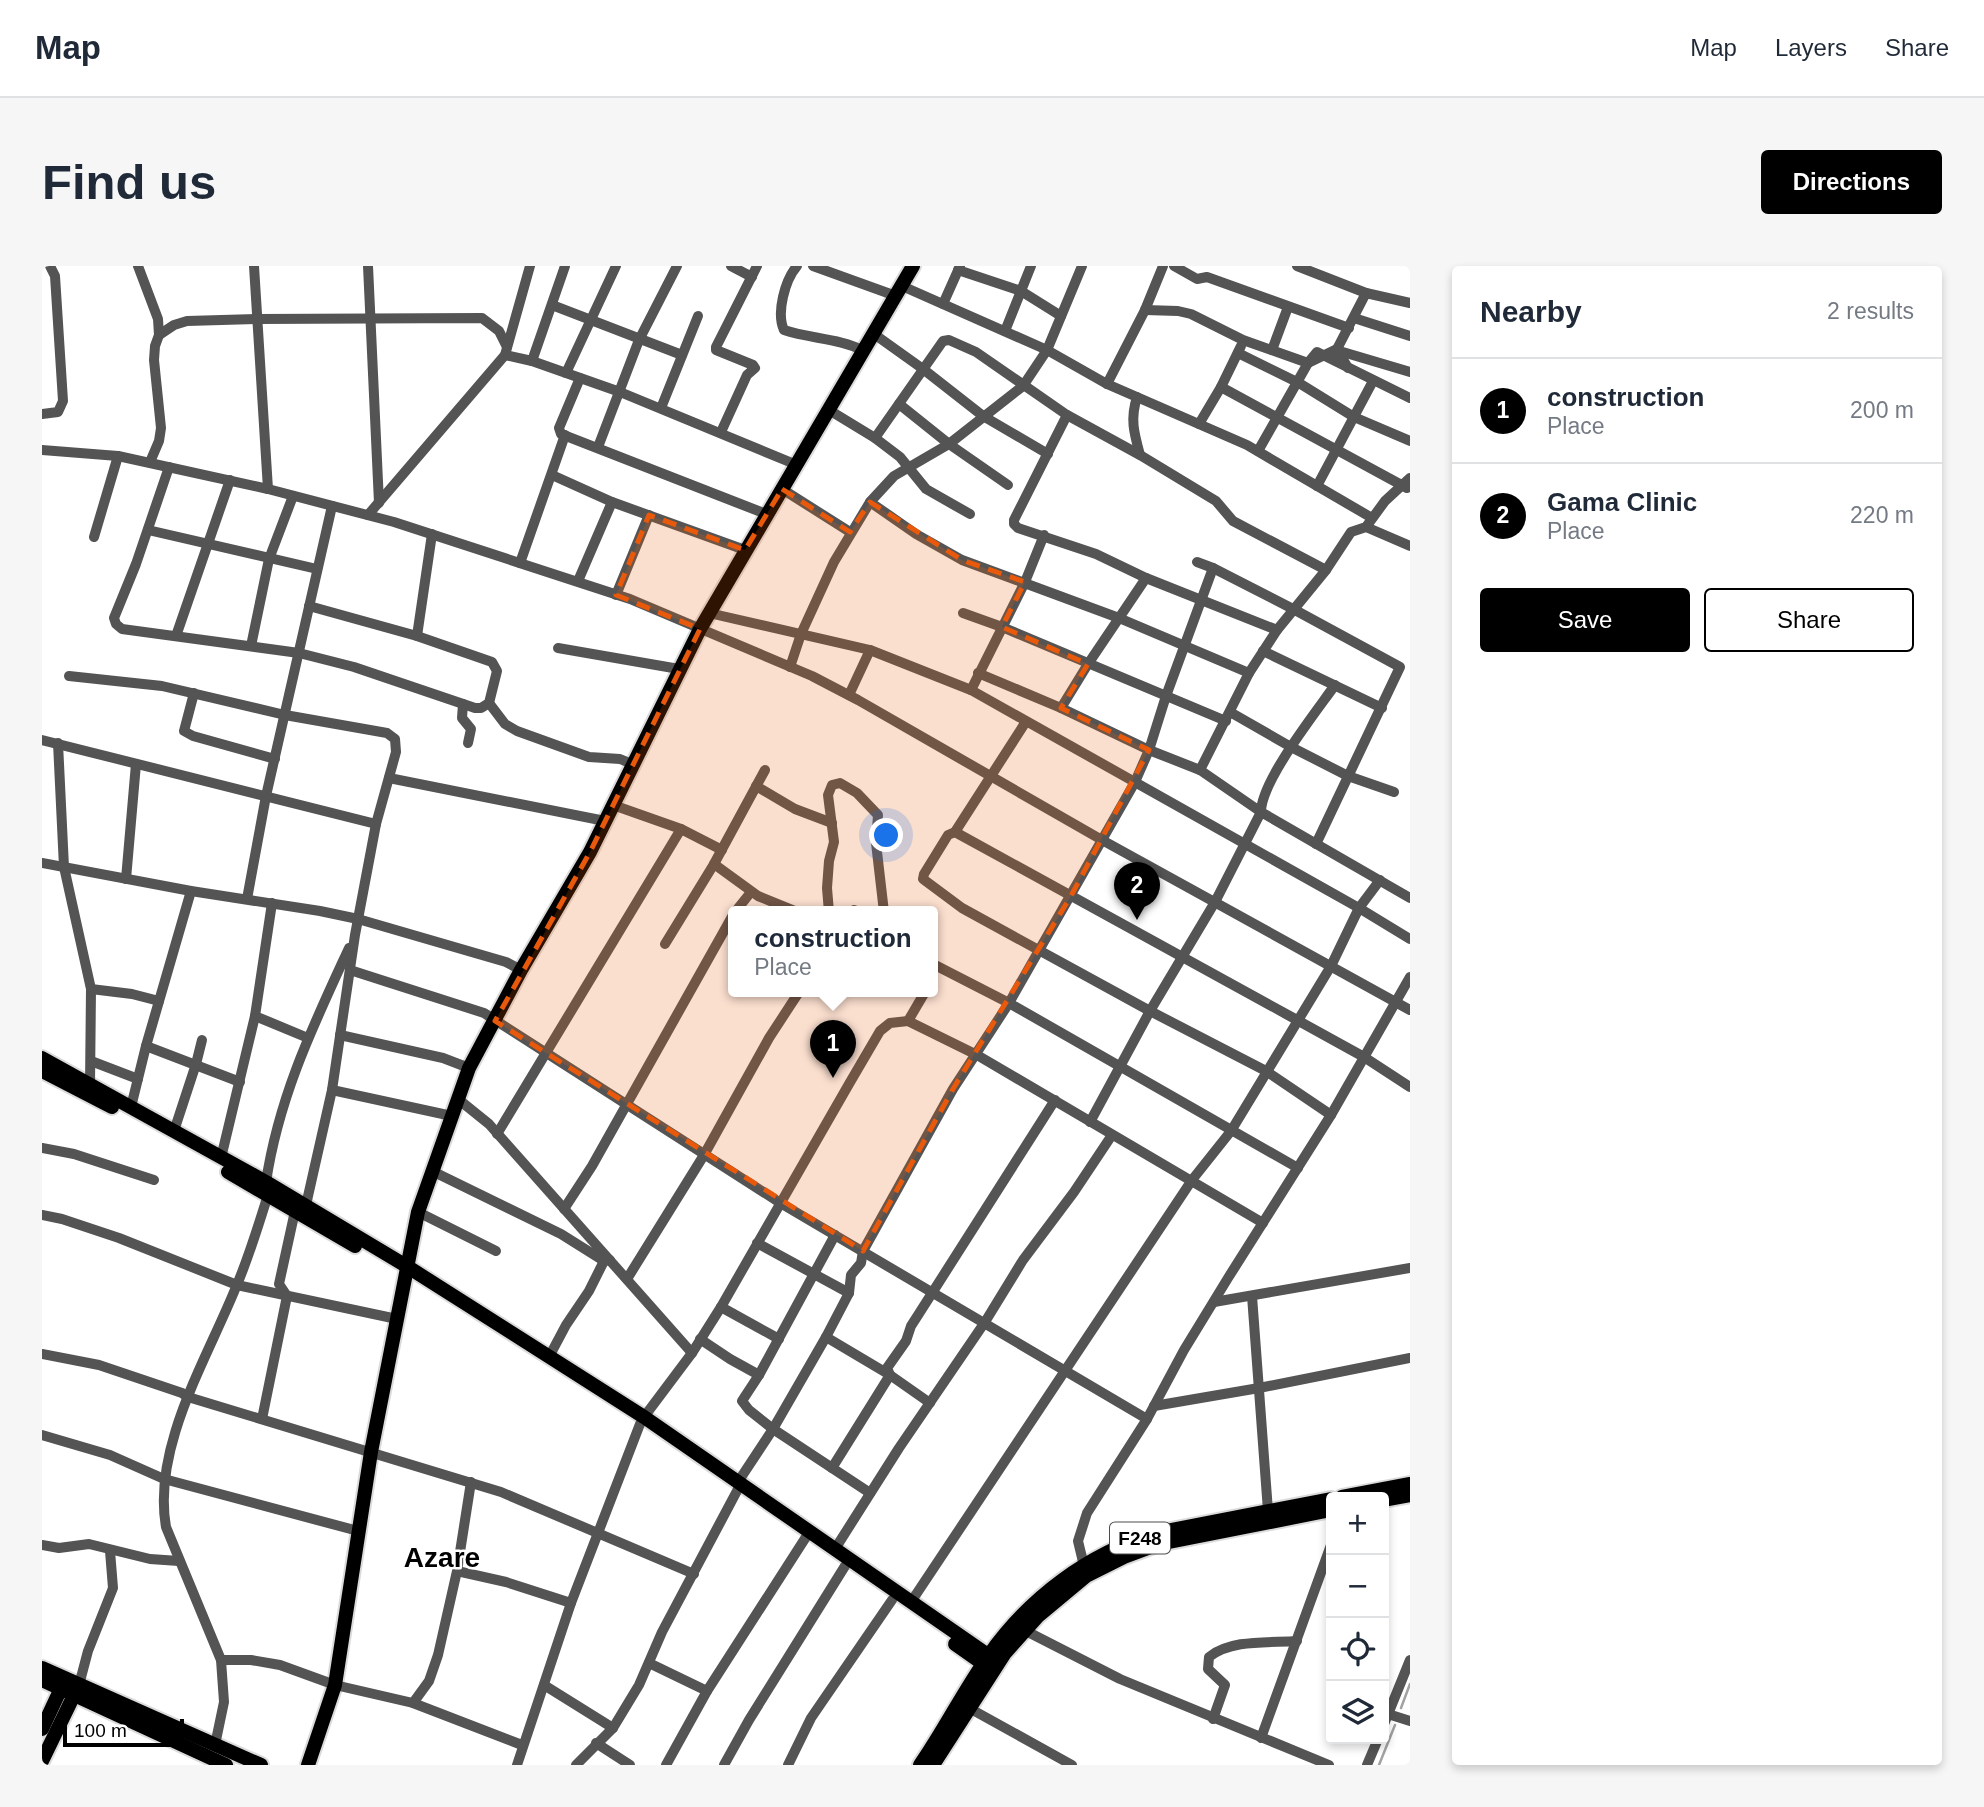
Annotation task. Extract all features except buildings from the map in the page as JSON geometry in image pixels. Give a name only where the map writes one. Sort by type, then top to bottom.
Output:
[{"type":"main road","points":[[308,1765],[335,1685],[371,1452],[418,1212],[469,1068],[605,821],[700,629],[913,266]]},
{"type":"main road","points":[[42,1058],[221,1158],[549,1357],[835,1549],[911,1602],[962,1644],[972,1668],[970,1685]]},
{"type":"main road","points":[[42,1071],[267,1188]]},
{"type":"main road","points":[[300,1208],[384,1253],[407,1271],[642,1420]]},
{"type":"main road","points":[[384,1253],[393,1253],[412,1245]]},
{"type":"main road","points":[[1368,1492],[1410,1484]]},
{"type":"main road","points":[[738,1485],[892,1600],[990,1663]]},
{"type":"main road","points":[[1389,1499],[1410,1495]]},
{"type":"main road","name":"F248","points":[[933,1765],[968,1708],[1004,1635],[1031,1606],[1136,1539],[1326,1500]]},
{"type":"main road","name":"F248","points":[[920,1765],[970,1685],[1085,1570],[1159,1544],[1326,1511]]},
{"type":"main road","points":[[962,1644],[1004,1635]]},
{"type":"main road","points":[[42,1668],[70,1687],[226,1765]]},
{"type":"main road","points":[[51,1709],[42,1681],[70,1687],[261,1765]]},
{"type":"main road","points":[[42,1729],[51,1709],[70,1687]]},
{"type":"main road","points":[[42,1761],[70,1687]]},
{"type":"street","points":[[42,414],[58,412],[63,401],[55,276],[50,266]]},
{"type":"street","points":[[138,266],[158,319],[159,335],[154,360],[161,428],[159,442],[149,461]]},
{"type":"street","points":[[254,266],[268,489]]},
{"type":"street","points":[[368,266],[379,503]]},
{"type":"street","points":[[368,515],[506,351],[530,266]]},
{"type":"street","points":[[532,361],[565,266]]},
{"type":"street","points":[[566,373],[616,266]]},
{"type":"street","points":[[598,447],[639,340],[677,266]]},
{"type":"street","points":[[732,266],[752,277]]},
{"type":"street","points":[[721,432],[747,375],[755,369],[753,365],[716,351],[716,346],[757,266]]},
{"type":"street","points":[[797,266],[782,300],[784,330],[808,337],[846,342],[864,351]]},
{"type":"street","points":[[813,266],[943,304],[1047,350],[1107,384],[1258,451],[1410,546]]},
{"type":"street","points":[[1005,331],[1031,266]]},
{"type":"street","points":[[790,667],[801,634],[850,532],[870,502],[894,476],[949,444],[1023,386],[1047,350],[1082,266]]},
{"type":"street","points":[[1107,384],[1145,310],[1163,266]]},
{"type":"street","points":[[1174,266],[1197,279],[1207,277],[1288,307],[1410,336]]},
{"type":"street","points":[[1297,266],[1366,293],[1410,303]]},
{"type":"street","points":[[943,304],[959,268],[1021,291],[1061,316]]},
{"type":"street","points":[[1331,355],[1366,293]]},
{"type":"street","points":[[552,305],[682,355]]},
{"type":"street","points":[[1272,350],[1288,307]]},
{"type":"street","points":[[1145,310],[1191,314],[1354,417],[1410,441]]},
{"type":"street","points":[[661,408],[698,316]]},
{"type":"street","points":[[159,335],[174,325],[187,321],[482,318],[499,331],[506,351],[661,408],[797,465]]},
{"type":"street","points":[[874,334],[983,416],[1048,454]]},
{"type":"street","points":[[875,438],[943,341],[949,340],[976,352],[1067,415],[1216,501],[1233,521],[1326,570]]},
{"type":"street","points":[[1239,344],[1272,350],[1308,363]]},
{"type":"street","points":[[1199,424],[1221,387],[1239,344]]},
{"type":"street","points":[[1258,451],[1317,352],[1410,372]]},
{"type":"street","points":[[1331,355],[1348,368],[1410,398]]},
{"type":"street","points":[[580,378],[559,431],[766,514]]},
{"type":"street","points":[[1317,486],[1373,381]]},
{"type":"street","points":[[1221,387],[1336,450],[1408,485]]},
{"type":"street","points":[[1137,397],[1132,413],[1132,429],[1140,455]]},
{"type":"street","points":[[899,404],[949,444],[1008,485]]},
{"type":"street","points":[[829,410],[900,457],[926,489],[970,514]]},
{"type":"street","points":[[1067,415],[1014,524],[1018,528],[1096,554],[1146,578],[1277,630]]},
{"type":"street","points":[[520,563],[565,435]]},
{"type":"street","points":[[42,450],[149,461],[368,515],[578,581],[700,629],[849,695],[1101,841],[1410,1010]]},
{"type":"street","points":[[94,537],[118,456]]},
{"type":"street","points":[[169,467],[114,618],[122,629],[299,653],[354,667],[475,708],[489,703],[497,671],[492,662],[416,636],[309,606]]},
{"type":"street","points":[[552,475],[612,502],[745,550]]},
{"type":"street","points":[[176,636],[230,480]]},
{"type":"street","points":[[1200,770],[1249,673],[1277,630],[1295,610],[1302,596],[1326,570],[1351,532],[1369,522],[1396,489],[1408,485]]},
{"type":"street","points":[[782,489],[850,532]]},
{"type":"street","points":[[251,646],[269,559],[293,496]]},
{"type":"street","points":[[578,581],[612,502]]},
{"type":"street","points":[[870,502],[916,534],[962,560],[1119,618],[1249,673]]},
{"type":"street","points":[[247,899],[266,796],[332,506]]},
{"type":"street","points":[[616,595],[649,515]]},
{"type":"street","points":[[148,530],[317,569]]},
{"type":"street","points":[[416,636],[432,534]]},
{"type":"street","points":[[971,691],[1025,582],[1044,535]]},
{"type":"street","points":[[1196,562],[1213,568],[1405,669],[1382,708],[1316,844]]},
{"type":"street","points":[[576,1765],[613,1728],[639,1685],[662,1632],[738,1485],[773,1429],[849,1293],[851,1275],[861,1263],[863,1251],[953,1089],[1009,1003],[1135,782],[1149,750],[1213,568]]},
{"type":"street","points":[[1061,708],[1146,578]]},
{"type":"street","points":[[709,613],[870,650],[971,691],[1410,939]]},
{"type":"street","points":[[963,613],[1166,696],[1228,717],[1348,776],[1394,792]]},
{"type":"street","points":[[558,648],[679,668]]},
{"type":"street","points":[[849,695],[870,650]]},
{"type":"street","points":[[1263,651],[1382,708]]},
{"type":"street","points":[[978,673],[1200,770],[1261,812],[1410,898]]},
{"type":"street","points":[[69,676],[162,686],[285,715],[387,733],[395,739],[396,752],[376,824],[355,935],[331,1090],[279,1284],[287,1296],[262,1419]]},
{"type":"street","points":[[1090,1122],[1150,1012],[1215,902],[1261,812],[1261,803],[1291,747],[1335,685]]},
{"type":"street","points":[[194,693],[184,731],[193,736],[275,759]]},
{"type":"street","points":[[489,703],[505,724],[517,731],[589,757],[632,764]]},
{"type":"street","points":[[463,704],[462,718],[471,729],[468,743]]},
{"type":"street","points":[[1025,723],[955,832],[948,835],[923,880],[962,908],[1150,1012],[1266,1071],[1331,1115]]},
{"type":"street","points":[[42,740],[376,824]]},
{"type":"street","points":[[58,743],[65,867],[91,989],[90,1084]]},
{"type":"street","points":[[126,879],[136,764]]},
{"type":"street","points":[[665,944],[714,864],[765,770]]},
{"type":"street","points":[[389,778],[605,821]]},
{"type":"street","points":[[828,906],[829,861],[834,842],[828,795],[832,785],[840,783],[857,793],[877,815],[876,843],[883,906]]},
{"type":"street","points":[[757,786],[795,809],[832,823]]},
{"type":"street","points":[[613,805],[681,829],[722,850]]},
{"type":"street","points":[[497,1134],[681,829]]},
{"type":"street","points":[[955,832],[1364,1057],[1410,1087]]},
{"type":"street","points":[[42,863],[358,919],[506,962],[521,970]]},
{"type":"street","points":[[714,864],[751,892],[779,906]]},
{"type":"street","points":[[911,1602],[1192,1180],[1231,1131],[1331,966],[1359,908],[1380,880]]},
{"type":"street","points":[[131,1107],[191,891]]},
{"type":"street","points":[[740,906],[751,892]]},
{"type":"street","points":[[221,1158],[255,1016],[272,903]]},
{"type":"street","points":[[564,1209],[626,1106],[728,924]]},
{"type":"street","points":[[215,1745],[224,1702],[221,1660],[166,1527],[163,1509],[164,1479],[188,1397],[237,1285],[267,1188],[272,1140],[297,1063],[355,935]]},
{"type":"street","points":[[938,967],[1009,1003],[1298,1168]]},
{"type":"street","points":[[350,970],[484,1013],[782,1204],[1147,1419]]},
{"type":"street","points":[[1085,1570],[1078,1541],[1083,1523],[1214,1302],[1331,1115],[1410,977]]},
{"type":"street","points":[[91,989],[132,994],[159,1001]]},
{"type":"street","points":[[628,1279],[796,997]]},
{"type":"street","points":[[908,1021],[922,997]]},
{"type":"street","points":[[255,1016],[308,1038]]},
{"type":"street","points":[[517,1765],[571,1603],[642,1420],[692,1353],[721,1307],[880,1031],[890,1023],[908,1021],[977,1055],[1263,1223]]},
{"type":"street","points":[[340,1035],[443,1058],[469,1068]]},
{"type":"street","points":[[174,1131],[197,1064],[202,1040]]},
{"type":"street","points":[[146,1046],[240,1082]]},
{"type":"street","points":[[91,1061],[138,1079]]},
{"type":"street","points":[[331,1090],[452,1115]]},
{"type":"street","points":[[458,1099],[497,1134],[607,1261]]},
{"type":"street","points":[[890,1375],[887,1368],[906,1341],[911,1326],[1055,1100]]},
{"type":"street","points":[[835,1549],[1023,1260],[1074,1192],[1112,1135]]},
{"type":"street","points":[[42,1148],[74,1154],[153,1180]]},
{"type":"street","points":[[432,1171],[521,1213],[607,1261],[628,1279],[664,1324],[692,1353]]},
{"type":"street","points":[[418,1212],[496,1251]]},
{"type":"street","points":[[42,1215],[119,1238],[237,1285],[397,1319]]},
{"type":"street","points":[[835,1235],[759,1375],[742,1401],[773,1429],[870,1493]]},
{"type":"street","points":[[757,1243],[849,1293]]},
{"type":"street","points":[[549,1357],[607,1261]]},
{"type":"street","points":[[1214,1302],[1410,1268]]},
{"type":"street","points":[[1252,1296],[1268,1511]]},
{"type":"street","points":[[721,1307],[779,1339]]},
{"type":"street","points":[[826,1337],[890,1375],[930,1403]]},
{"type":"street","points":[[700,1339],[759,1375]]},
{"type":"street","points":[[42,1354],[99,1365],[188,1397],[501,1492],[694,1574]]},
{"type":"street","points":[[1154,1406],[1410,1358]]},
{"type":"street","points":[[832,1468],[890,1375]]},
{"type":"street","points":[[42,1435],[110,1455],[164,1479],[358,1531]]},
{"type":"street","points":[[413,1703],[429,1681],[438,1655],[457,1571],[471,1482]]},
{"type":"street","points":[[666,1765],[707,1691],[806,1537]]},
{"type":"street","points":[[42,1545],[59,1548],[89,1544],[110,1551],[180,1561]]},
{"type":"street","points":[[70,1687],[88,1651],[113,1588],[110,1551]]},
{"type":"street","points":[[1261,1738],[1327,1555]]},
{"type":"street","points":[[724,1765],[845,1566]]},
{"type":"street","points":[[457,1571],[506,1582],[571,1603]]},
{"type":"street","points":[[788,1765],[811,1718],[892,1600]]},
{"type":"street","points":[[1024,1630],[1120,1679],[1329,1765]]},
{"type":"street","points":[[1213,1719],[1225,1685],[1208,1669],[1209,1657],[1230,1646],[1297,1641]]},
{"type":"street","points":[[221,1660],[251,1660],[280,1665],[335,1685],[413,1703],[522,1745]]},
{"type":"street","points":[[1389,1712],[1410,1660]]},
{"type":"street","points":[[649,1663],[707,1691]]},
{"type":"street","points":[[544,1685],[613,1728]]},
{"type":"street","points":[[968,1708],[1067,1764]]},
{"type":"street","points":[[1389,1719],[1410,1721]]},
{"type":"street","points":[[596,1743],[630,1765]]},
{"type":"street","points":[[1367,1765],[1376,1744]]},
{"type":"highlighted area","points":[[782,489],[850,532],[870,502],[962,560],[1025,582],[1002,627],[1088,664],[1061,708],[1149,750],[1071,896],[953,1089],[863,1251],[495,1021],[590,852],[700,629],[616,595],[649,515],[745,550]]},
{"type":"waterway","points":[[1401,1708],[1410,1684]]},
{"type":"waterway","points":[[1379,1765],[1395,1725]]},
{"type":"place","name":"Gama Clinic","points":[[1137,920]]},
{"type":"place","name":"construction","points":[[833,1078]]},
{"type":"district","name":"Azare","points":[[442,1557]]}]
